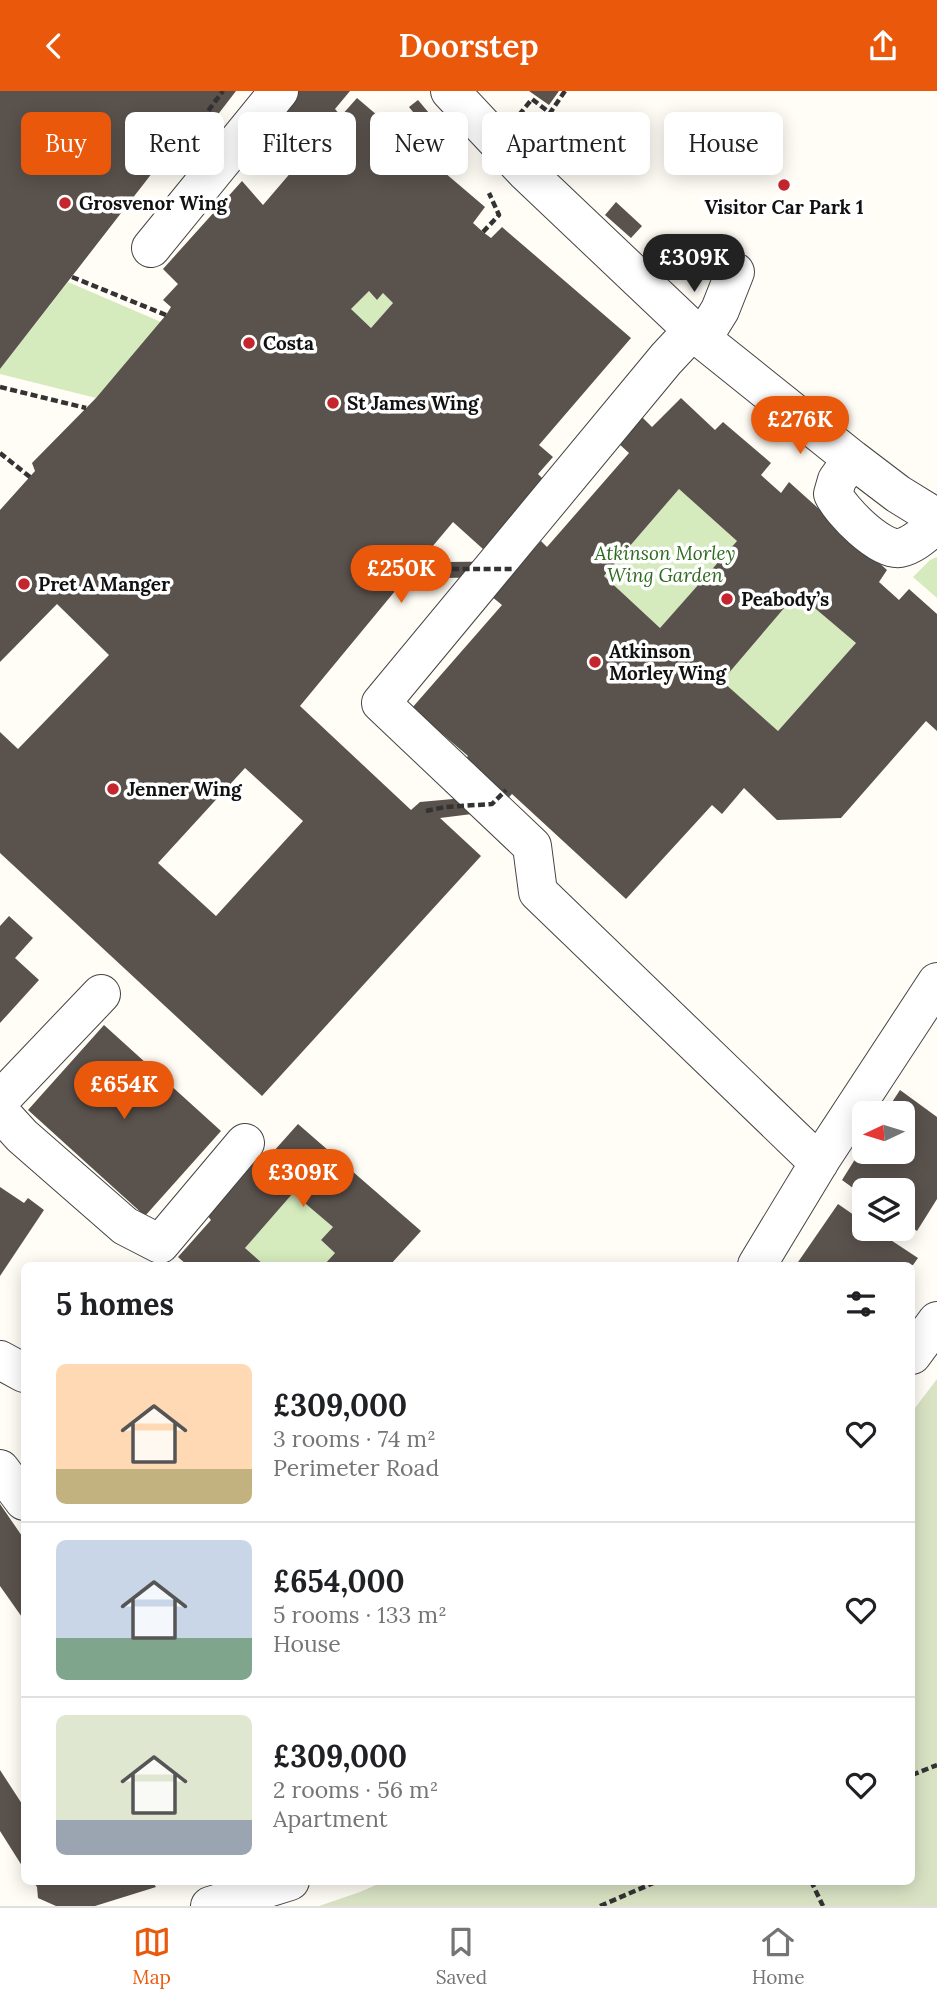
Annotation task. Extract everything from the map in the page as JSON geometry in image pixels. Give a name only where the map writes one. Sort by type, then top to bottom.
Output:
[{"type":"street","points":[[150,249],[279,91]]},
{"type":"street","points":[[450,91],[526,172],[698,335],[852,459],[898,494],[937,518]]},
{"type":"street","points":[[735,272],[720,310],[698,335],[666,359],[381,703],[532,846],[538,892],[819,1163]]},
{"type":"street","points":[[852,459],[837,480],[833,494],[839,507],[884,546],[897,549],[911,544],[937,524]]},
{"type":"street","points":[[759,1262],[819,1163],[937,982]]},
{"type":"street","points":[[0,1100],[101,994]]},
{"type":"street","points":[[0,1112],[22,1136],[125,1226],[160,1244],[245,1143]]},
{"type":"street","points":[[915,1351],[937,1321]]},
{"type":"street","points":[[0,1360],[21,1371]]},
{"type":"street","points":[[0,1469],[21,1497]]},
{"type":"street","points":[[210,1906],[277,1885]]},
{"type":"path","points":[[207,112],[223,91]]},
{"type":"path","points":[[522,110],[532,99],[550,113],[565,91]]},
{"type":"path","points":[[483,232],[499,215],[489,193]]},
{"type":"path","points":[[72,277],[166,315]]},
{"type":"path","points":[[0,387],[86,408]]},
{"type":"path","points":[[0,453],[30,477]]},
{"type":"path","points":[[425,556],[442,569],[515,569]]},
{"type":"path","points":[[426,811],[492,804],[506,790]]},
{"type":"path","points":[[915,1774],[937,1765]]},
{"type":"path","points":[[600,1906],[649,1885]]},
{"type":"path","points":[[813,1885],[823,1906]]},
{"type":"green space","points":[[68,282],[161,322],[96,398],[0,374],[0,369]]},
{"type":"green space","points":[[369,291],[377,300],[383,293],[393,303],[371,328],[351,309]]},
{"type":"green space","name":"Atkinson Morley Wing Garden","points":[[679,489],[737,541],[660,628],[604,576]]},
{"type":"green space","points":[[937,557],[937,598],[913,577],[930,560]]},
{"type":"green space","name":"Atkinson Morley Wing Garden","points":[[797,593],[856,643],[778,731],[722,681]]},
{"type":"green space","points":[[293,1193],[333,1227],[321,1240],[335,1253],[327,1262],[261,1262],[245,1248]]},
{"type":"green space","points":[[937,1379],[937,1906],[319,1906],[376,1885],[915,1885],[915,1408]]},
{"type":"building","name":"Grosvenor Wing","points":[[0,91],[236,91],[220,112],[125,112],[125,175],[151,175],[0,369]]},
{"type":"building","points":[[295,91],[350,91],[335,109],[338,112],[278,112]]},
{"type":"building","points":[[529,91],[559,91],[549,105]]},
{"type":"building","points":[[357,98],[373,112],[370,112],[370,175],[447,175],[485,207],[473,223],[483,232],[491,238],[502,227],[631,338],[539,445],[553,457],[538,474],[546,482],[483,549],[453,522],[432,547],[448,562],[523,561],[541,541],[547,547],[629,453],[618,443],[642,417],[652,427],[681,398],[715,430],[723,422],[771,463],[761,475],[781,493],[789,482],[887,570],[879,582],[899,600],[909,589],[937,614],[937,731],[926,721],[841,818],[777,820],[744,788],[722,814],[712,805],[626,899],[512,794],[496,811],[440,818],[481,856],[262,1096],[0,853],[0,732],[18,749],[109,655],[57,604],[0,662],[0,510],[35,471],[32,463],[96,398],[166,315],[171,307],[163,300],[178,284],[163,269],[242,181],[263,205],[289,175],[356,175],[356,112],[345,112]],"holes":[[[369,291],[377,300],[383,293],[393,303],[371,328],[351,309]],[[679,489],[737,541],[660,628],[604,576]],[[419,562],[440,578],[508,577],[491,596],[502,605],[412,708],[468,756],[455,771],[486,796],[420,802],[411,810],[300,706]],[[797,593],[856,643],[778,731],[722,681]],[[245,768],[303,821],[216,916],[158,863]]]},
{"type":"building","points":[[418,100],[428,112],[413,112],[409,107]]},
{"type":"building","points":[[616,202],[642,226],[631,238],[605,215]]},
{"type":"building","points":[[9,916],[33,938],[15,958],[39,980],[0,1023],[0,926]]},
{"type":"building","points":[[104,1025],[221,1131],[145,1216],[28,1110]]},
{"type":"building","points":[[900,1090],[937,1117],[937,1199],[917,1231],[915,1178],[852,1178],[852,1187],[842,1180],[852,1164],[915,1164],[915,1101],[893,1101]]},
{"type":"building","points":[[298,1124],[421,1231],[393,1262],[327,1262],[335,1253],[321,1240],[333,1227],[293,1193],[245,1248],[261,1262],[184,1262],[178,1257],[211,1220],[207,1215],[259,1157],[265,1161]]},
{"type":"building","points":[[0,1187],[24,1203],[28,1198],[44,1210],[0,1276]]},
{"type":"building","points":[[838,1204],[852,1214],[852,1241],[892,1241],[918,1258],[915,1262],[798,1262]]},
{"type":"building","points":[[0,1504],[21,1535],[21,1616],[0,1586]]},
{"type":"building","points":[[0,1770],[21,1802],[21,1864],[0,1831]]},
{"type":"building","points":[[36,1885],[156,1887],[95,1906],[56,1906],[38,1898]]},
{"type":"place","name":"Visitor Car Park 1","points":[[784,185]]},
{"type":"place","name":"Grosvenor Wing","points":[[65,203]]},
{"type":"place","name":"Costa","points":[[249,343]]},
{"type":"place","name":"St James Wing","points":[[333,403]]},
{"type":"place","name":"Pret A Manger","points":[[24,584]]},
{"type":"place","name":"Peabody’s","points":[[727,599]]},
{"type":"place","name":"Atkinson Morley Wing","points":[[595,662]]},
{"type":"place","name":"Jenner Wing","points":[[113,789]]}]
